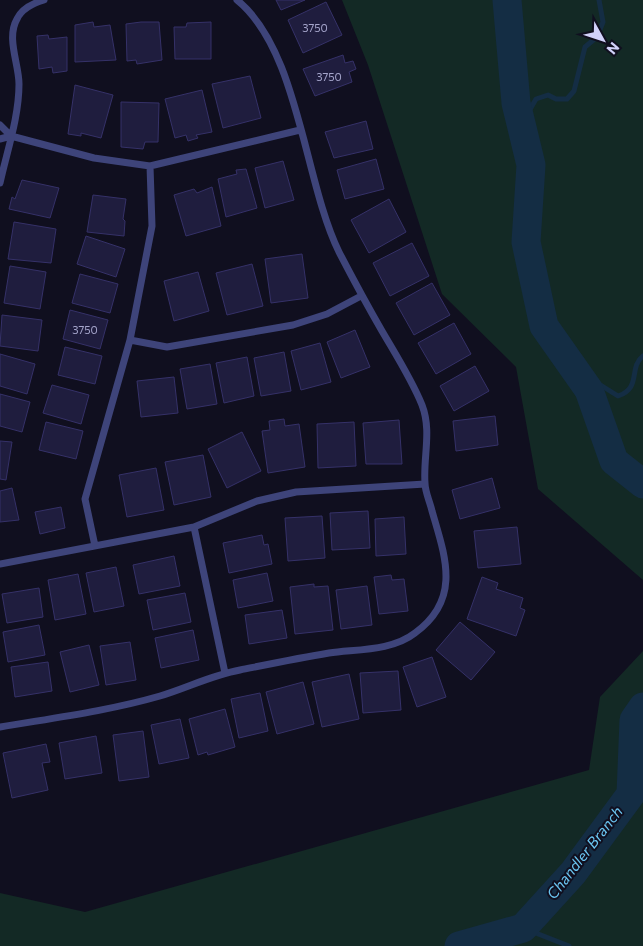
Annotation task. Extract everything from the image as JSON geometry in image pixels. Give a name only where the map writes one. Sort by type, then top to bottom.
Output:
[{"type":"lane","points":[[0,183],[12,136],[19,84],[13,29],[22,12],[32,4],[44,0]]},
{"type":"lane","points":[[0,727],[86,713],[160,696],[225,673],[382,646],[414,634],[426,624],[443,597],[448,578],[442,545],[425,484],[428,437],[423,407],[361,296],[330,233],[286,81],[263,28],[249,9],[237,0]]},
{"type":"lane","points":[[0,125],[12,136],[94,158],[150,166],[300,130]]},
{"type":"lane","points":[[0,139],[12,136]]},
{"type":"lane","points":[[94,546],[85,500],[130,340],[152,226],[150,166]]},
{"type":"lane","points":[[130,340],[167,346],[293,325],[327,314],[361,296]]},
{"type":"lane","points":[[0,564],[194,527],[257,501],[296,492],[425,484]]},
{"type":"lane","points":[[194,527],[225,673]]},
{"type":"green space","points":[[342,0],[643,0],[643,580],[538,489],[516,367],[442,294],[368,65]]},
{"type":"green space","points":[[643,651],[643,946],[0,946],[0,893],[85,912],[589,770],[600,697]]},
{"type":"building","points":[[276,0],[305,0],[281,10]]},
{"type":"building","points":[[326,2],[342,35],[303,53],[288,20]]},
{"type":"building","points":[[93,22],[94,27],[110,25],[116,60],[75,62],[75,25]]},
{"type":"building","points":[[159,22],[162,60],[137,64],[136,60],[127,61],[126,24]]},
{"type":"building","points":[[211,22],[211,59],[175,59],[174,27],[186,27],[187,23]]},
{"type":"building","points":[[48,35],[49,39],[67,37],[67,71],[53,73],[52,67],[39,69],[37,36]]},
{"type":"building","points":[[343,55],[345,63],[353,61],[356,69],[349,72],[352,82],[315,96],[303,69]]},
{"type":"building","points":[[250,76],[261,118],[223,128],[212,84]]},
{"type":"building","points":[[75,85],[113,95],[101,138],[81,133],[81,136],[68,134]]},
{"type":"building","points":[[202,90],[212,132],[196,135],[198,138],[188,141],[186,135],[175,138],[165,99]]},
{"type":"building","points":[[121,102],[159,103],[158,142],[145,142],[143,149],[121,147]]},
{"type":"building","points":[[366,121],[373,149],[334,158],[325,132]]},
{"type":"building","points":[[376,159],[384,189],[345,199],[337,170]]},
{"type":"building","points":[[283,161],[294,200],[265,208],[255,168]]},
{"type":"building","points":[[246,169],[257,208],[226,217],[218,179],[237,174],[236,170]]},
{"type":"building","points":[[22,180],[59,188],[50,218],[9,209],[12,197],[15,199]]},
{"type":"building","points":[[212,187],[221,226],[186,236],[174,195],[194,189],[197,193]]},
{"type":"building","points":[[93,195],[126,199],[123,219],[125,221],[124,236],[87,232]]},
{"type":"building","points":[[389,199],[406,232],[369,253],[351,220]]},
{"type":"building","points":[[14,222],[56,229],[51,263],[8,259]]},
{"type":"building","points":[[86,236],[125,249],[116,277],[77,264]]},
{"type":"building","points":[[412,243],[429,276],[390,296],[373,263]]},
{"type":"building","points":[[302,254],[308,298],[271,303],[265,259]]},
{"type":"building","points":[[252,264],[263,306],[227,315],[216,273]]},
{"type":"building","points":[[10,266],[46,272],[40,309],[4,303]]},
{"type":"building","points":[[198,272],[209,311],[174,321],[164,281]]},
{"type":"building","points":[[80,274],[118,284],[110,313],[72,303]]},
{"type":"building","points":[[432,283],[450,315],[414,335],[396,303]]},
{"type":"building","points":[[70,310],[108,320],[100,349],[63,339]]},
{"type":"building","points":[[2,315],[42,320],[38,351],[0,346]]},
{"type":"building","points":[[454,323],[471,354],[436,374],[418,343]]},
{"type":"building","points":[[355,330],[370,367],[341,378],[327,342]]},
{"type":"building","points":[[320,343],[331,382],[301,390],[291,351]]},
{"type":"building","points":[[65,347],[102,356],[95,384],[58,375]]},
{"type":"building","points":[[284,352],[291,391],[261,396],[254,358]]},
{"type":"building","points":[[0,354],[35,364],[27,394],[0,386]]},
{"type":"building","points":[[247,357],[254,396],[224,403],[216,363]]},
{"type":"building","points":[[210,364],[217,404],[187,409],[180,369]]},
{"type":"building","points":[[475,366],[489,391],[454,411],[440,386]]},
{"type":"building","points":[[174,377],[178,413],[141,417],[137,381]]},
{"type":"building","points":[[52,385],[89,395],[81,424],[43,413]]},
{"type":"building","points":[[0,394],[30,402],[22,432],[0,426]]},
{"type":"building","points":[[495,416],[498,445],[456,451],[453,421]]},
{"type":"building","points":[[284,419],[285,426],[299,424],[305,467],[268,473],[262,431],[270,430],[269,421]]},
{"type":"building","points":[[399,420],[402,464],[366,464],[363,423]]},
{"type":"building","points":[[46,422],[83,431],[76,459],[39,450]]},
{"type":"building","points":[[354,422],[356,466],[318,468],[317,424]]},
{"type":"building","points":[[242,432],[261,471],[227,488],[208,449]]},
{"type":"building","points":[[0,441],[12,442],[6,480],[0,479]]},
{"type":"building","points":[[203,455],[211,497],[174,505],[165,462]]},
{"type":"building","points":[[156,468],[164,510],[127,517],[119,475]]},
{"type":"building","points":[[492,478],[500,508],[460,519],[452,490]]},
{"type":"building","points":[[12,488],[19,520],[0,522],[0,491]]},
{"type":"building","points":[[61,507],[65,528],[40,534],[35,512]]},
{"type":"building","points":[[368,511],[370,548],[332,550],[330,513]]},
{"type":"building","points":[[322,516],[325,558],[288,561],[285,518]]},
{"type":"building","points":[[404,517],[406,554],[376,556],[375,519]]},
{"type":"building","points":[[517,527],[521,564],[478,568],[474,531]]},
{"type":"building","points":[[262,535],[264,545],[268,544],[272,564],[229,573],[223,543]]},
{"type":"building","points":[[174,556],[180,586],[139,594],[133,565]]},
{"type":"building","points":[[116,567],[124,606],[94,612],[86,573]]},
{"type":"building","points":[[267,573],[273,601],[238,608],[233,580]]},
{"type":"building","points":[[78,574],[86,614],[55,620],[48,580]]},
{"type":"building","points":[[391,575],[392,580],[404,579],[408,611],[379,614],[374,577]]},
{"type":"building","points":[[482,577],[498,583],[496,589],[523,598],[520,608],[525,610],[516,636],[467,619]]},
{"type":"building","points":[[314,584],[314,587],[328,586],[333,630],[295,634],[290,587]]},
{"type":"building","points":[[367,586],[372,625],[341,629],[336,590]]},
{"type":"building","points":[[39,588],[43,617],[7,623],[2,594]]},
{"type":"building","points":[[185,593],[191,622],[153,630],[147,600]]},
{"type":"building","points":[[282,610],[287,638],[249,644],[245,615]]},
{"type":"building","points":[[460,622],[495,652],[471,680],[436,650]]},
{"type":"building","points":[[39,625],[45,655],[8,662],[3,632]]},
{"type":"building","points":[[193,630],[199,660],[161,668],[155,638]]},
{"type":"building","points":[[130,642],[136,680],[106,685],[100,646]]},
{"type":"building","points":[[89,645],[99,685],[70,692],[60,652]]},
{"type":"building","points":[[432,657],[446,697],[417,707],[403,667]]},
{"type":"building","points":[[48,662],[52,691],[15,697],[11,667]]},
{"type":"building","points":[[398,671],[401,710],[363,713],[360,673]]},
{"type":"building","points":[[349,674],[359,719],[322,727],[312,682]]},
{"type":"building","points":[[303,682],[314,724],[277,734],[266,692]]},
{"type":"building","points":[[260,693],[268,731],[239,738],[231,699]]},
{"type":"building","points":[[225,709],[235,747],[208,755],[207,752],[198,755],[189,719]]},
{"type":"building","points":[[180,719],[189,758],[159,764],[151,725]]},
{"type":"building","points":[[143,731],[149,777],[119,781],[113,735]]},
{"type":"building","points":[[96,736],[102,773],[65,779],[59,743]]},
{"type":"building","points":[[46,744],[50,762],[42,763],[48,790],[12,798],[3,753]]},
{"type":"waterway","name":"Chandler Branch","points":[[507,0],[516,103],[531,165],[526,242],[544,326],[589,390],[614,461],[643,484]]},
{"type":"waterway","points":[[521,125],[536,99],[548,95],[556,99],[567,99],[574,91],[585,47],[597,37],[603,22],[599,0]]},
{"type":"waterway","points":[[580,378],[586,376],[618,396],[630,388],[633,383],[636,366],[643,356]]},
{"type":"waterway","name":"Chandler Branch","points":[[459,946],[523,928],[573,873],[631,794],[634,720],[643,707]]},
{"type":"waterway","points":[[523,928],[569,946]]}]
